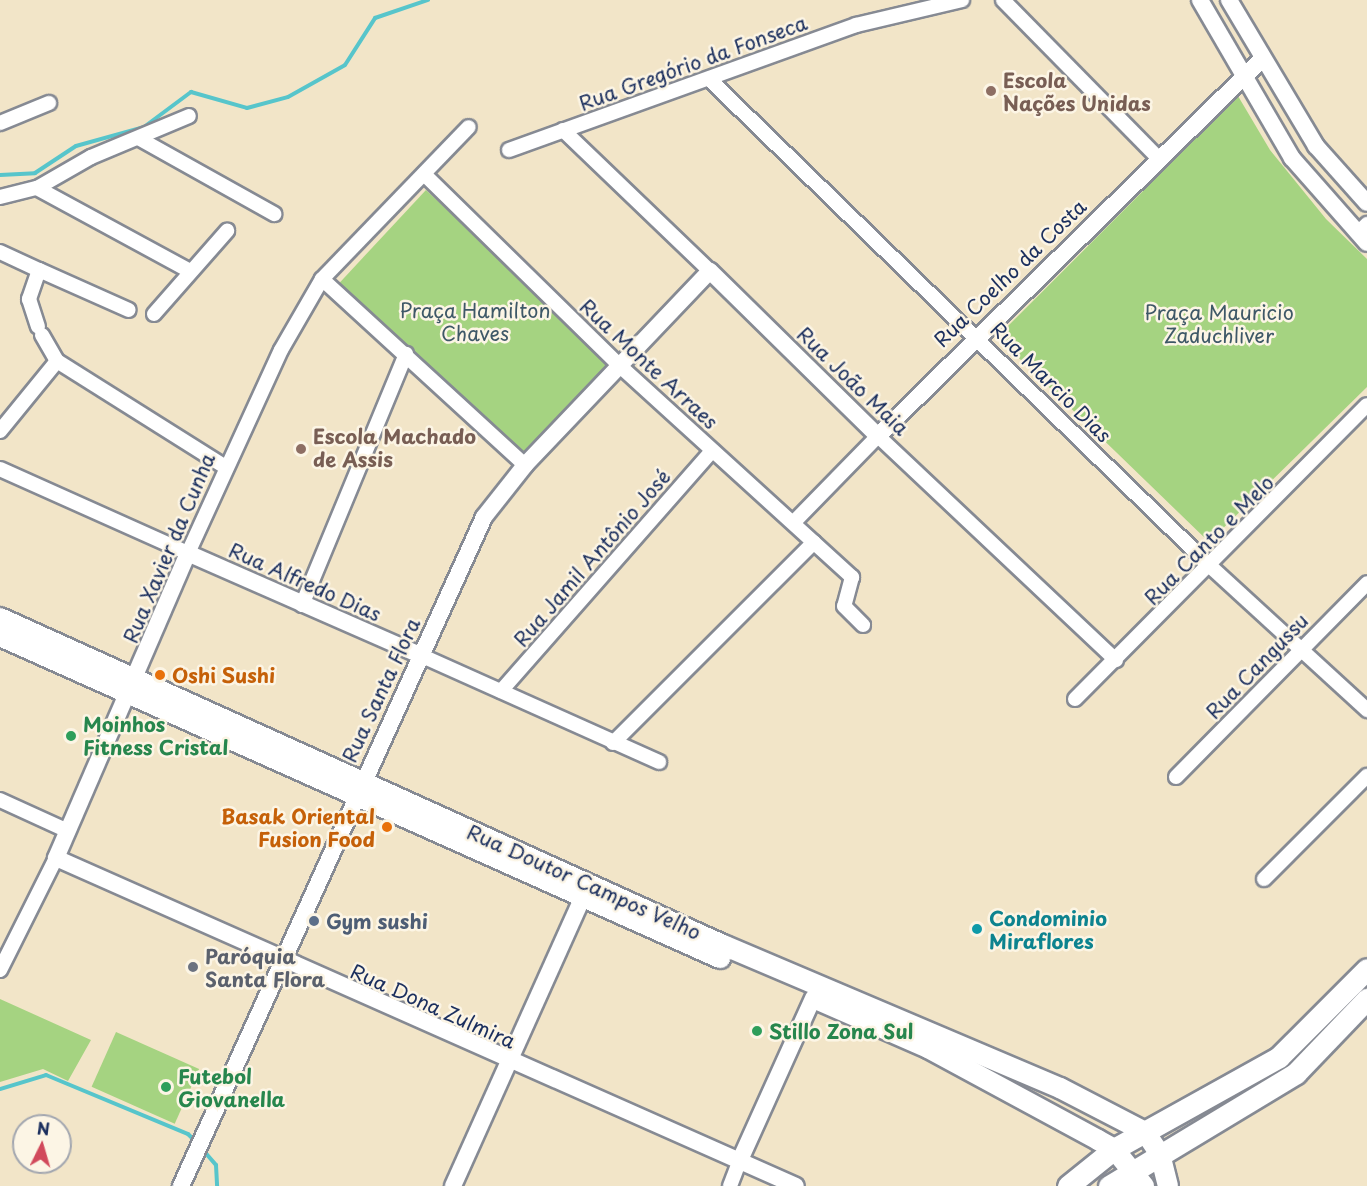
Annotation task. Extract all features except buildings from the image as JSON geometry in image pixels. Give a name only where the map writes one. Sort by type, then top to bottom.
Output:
[{"type":"main road","name":"Rua Doutor Campos Velho","points":[[0,618],[132,686],[359,788],[1060,1088],[1145,1132],[1160,1154]]},
{"type":"main road","name":"Rua Doutor Campos Velho","points":[[0,636],[132,686]]},
{"type":"main road","name":"Rua Doutor Campos Velho","points":[[359,788],[582,899],[928,1048],[1114,1149],[1139,1178]]},
{"type":"main road","points":[[1068,1186],[1114,1149],[1280,1057],[1367,969]]},
{"type":"main road","points":[[1108,1186],[1139,1178],[1160,1154],[1296,1073],[1367,999]]},
{"type":"main road","points":[[1047,1111],[1060,1088]]},
{"type":"main road","points":[[1160,1154],[1168,1186]]},
{"type":"street","name":"Rua Gregório da Fonseca","points":[[509,150],[856,25],[962,0]]},
{"type":"street","points":[[1003,0],[1158,158]]},
{"type":"street","points":[[1200,0],[1240,74],[1292,159],[1364,233]]},
{"type":"street","points":[[1229,0],[1316,146],[1367,203]]},
{"type":"street","name":"Rua Coelho da Costa","points":[[794,522],[975,335],[1158,158],[1240,74],[1262,58]]},
{"type":"street","name":"Rua Marcio Dias","points":[[709,79],[975,335],[1211,567],[1367,710]]},
{"type":"street","points":[[0,123],[49,103]]},
{"type":"street","points":[[0,197],[38,188],[91,157],[140,139],[189,116]]},
{"type":"street","name":"Rua Xavier da Cunha","points":[[2,965],[56,858],[225,467],[322,279],[469,127]]},
{"type":"street","name":"Rua João Maia","points":[[563,130],[878,435],[1116,660]]},
{"type":"street","points":[[140,139],[274,214]]},
{"type":"street","name":"Rua Monte Arraes","points":[[424,174],[620,366],[852,577],[844,606],[863,625]]},
{"type":"street","points":[[38,188],[190,271]]},
{"type":"street","points":[[154,314],[227,231]]},
{"type":"street","points":[[0,252],[129,310]]},
{"type":"street","points":[[39,270],[29,299],[40,331],[57,361],[225,467]]},
{"type":"street","name":"Rua Santa Flora","points":[[181,1186],[359,788],[484,517],[525,465],[710,271]]},
{"type":"street","points":[[322,279],[525,465]]},
{"type":"street","points":[[302,605],[406,354]]},
{"type":"street","points":[[0,431],[57,361]]},
{"type":"street","name":"Rua Canto e Melo","points":[[1075,699],[1211,567],[1367,405]]},
{"type":"street","name":"Rua Jamil Antônio José","points":[[501,691],[712,451]]},
{"type":"street","name":"Rua Alfredo Dias","points":[[0,469],[659,762]]},
{"type":"street","points":[[613,743],[814,542]]},
{"type":"street","name":"Rua Cangussu","points":[[1176,777],[1300,648],[1367,583]]},
{"type":"street","points":[[1264,879],[1367,776]]},
{"type":"street","points":[[0,800],[68,831]]},
{"type":"street","name":"Rua Dona Zulmira","points":[[56,858],[509,1063],[796,1186]]},
{"type":"street","points":[[453,1186],[582,899]]},
{"type":"street","points":[[730,1186],[813,998]]},
{"type":"green space","name":"Praça Mauricio Zaduchliver","points":[[1238,96],[1270,150],[1326,219],[1367,259],[1367,387],[1209,542],[997,337]]},
{"type":"green space","name":"Praça Hamilton Chaves","points":[[426,190],[612,364],[526,457],[339,283]]},
{"type":"green space","points":[[0,999],[91,1040],[68,1081],[43,1069],[0,1082]]},
{"type":"green space","points":[[116,1032],[199,1069],[175,1124],[92,1087]]},
{"type":"waterway","points":[[0,175],[35,173],[76,146],[144,127],[191,92],[247,108],[288,97],[345,65],[375,18],[428,0]]},
{"type":"waterway","points":[[0,1089],[46,1075],[188,1134],[196,1142]]},
{"type":"waterway","points":[[203,1150],[216,1165],[217,1186]]},
{"type":"place","name":"Escola Nações Unidas","points":[[991,91]]},
{"type":"place","name":"Escola Machado de Assis","points":[[301,449]]},
{"type":"place","name":"Oshi Sushi","points":[[160,675]]},
{"type":"place","name":"Moinhos Fitness Cristal","points":[[71,736]]},
{"type":"place","name":"Basak Oriental Fusion Food","points":[[387,827]]},
{"type":"place","name":"Gym sushi","points":[[314,921]]},
{"type":"place","name":"Condominio Miraflores","points":[[977,929]]},
{"type":"place","name":"Paróquia Santa Flora","points":[[193,967]]},
{"type":"place","name":"Stillo Zona Sul","points":[[757,1031]]},
{"type":"place","name":"Futebol Giovanella","points":[[166,1087]]}]
